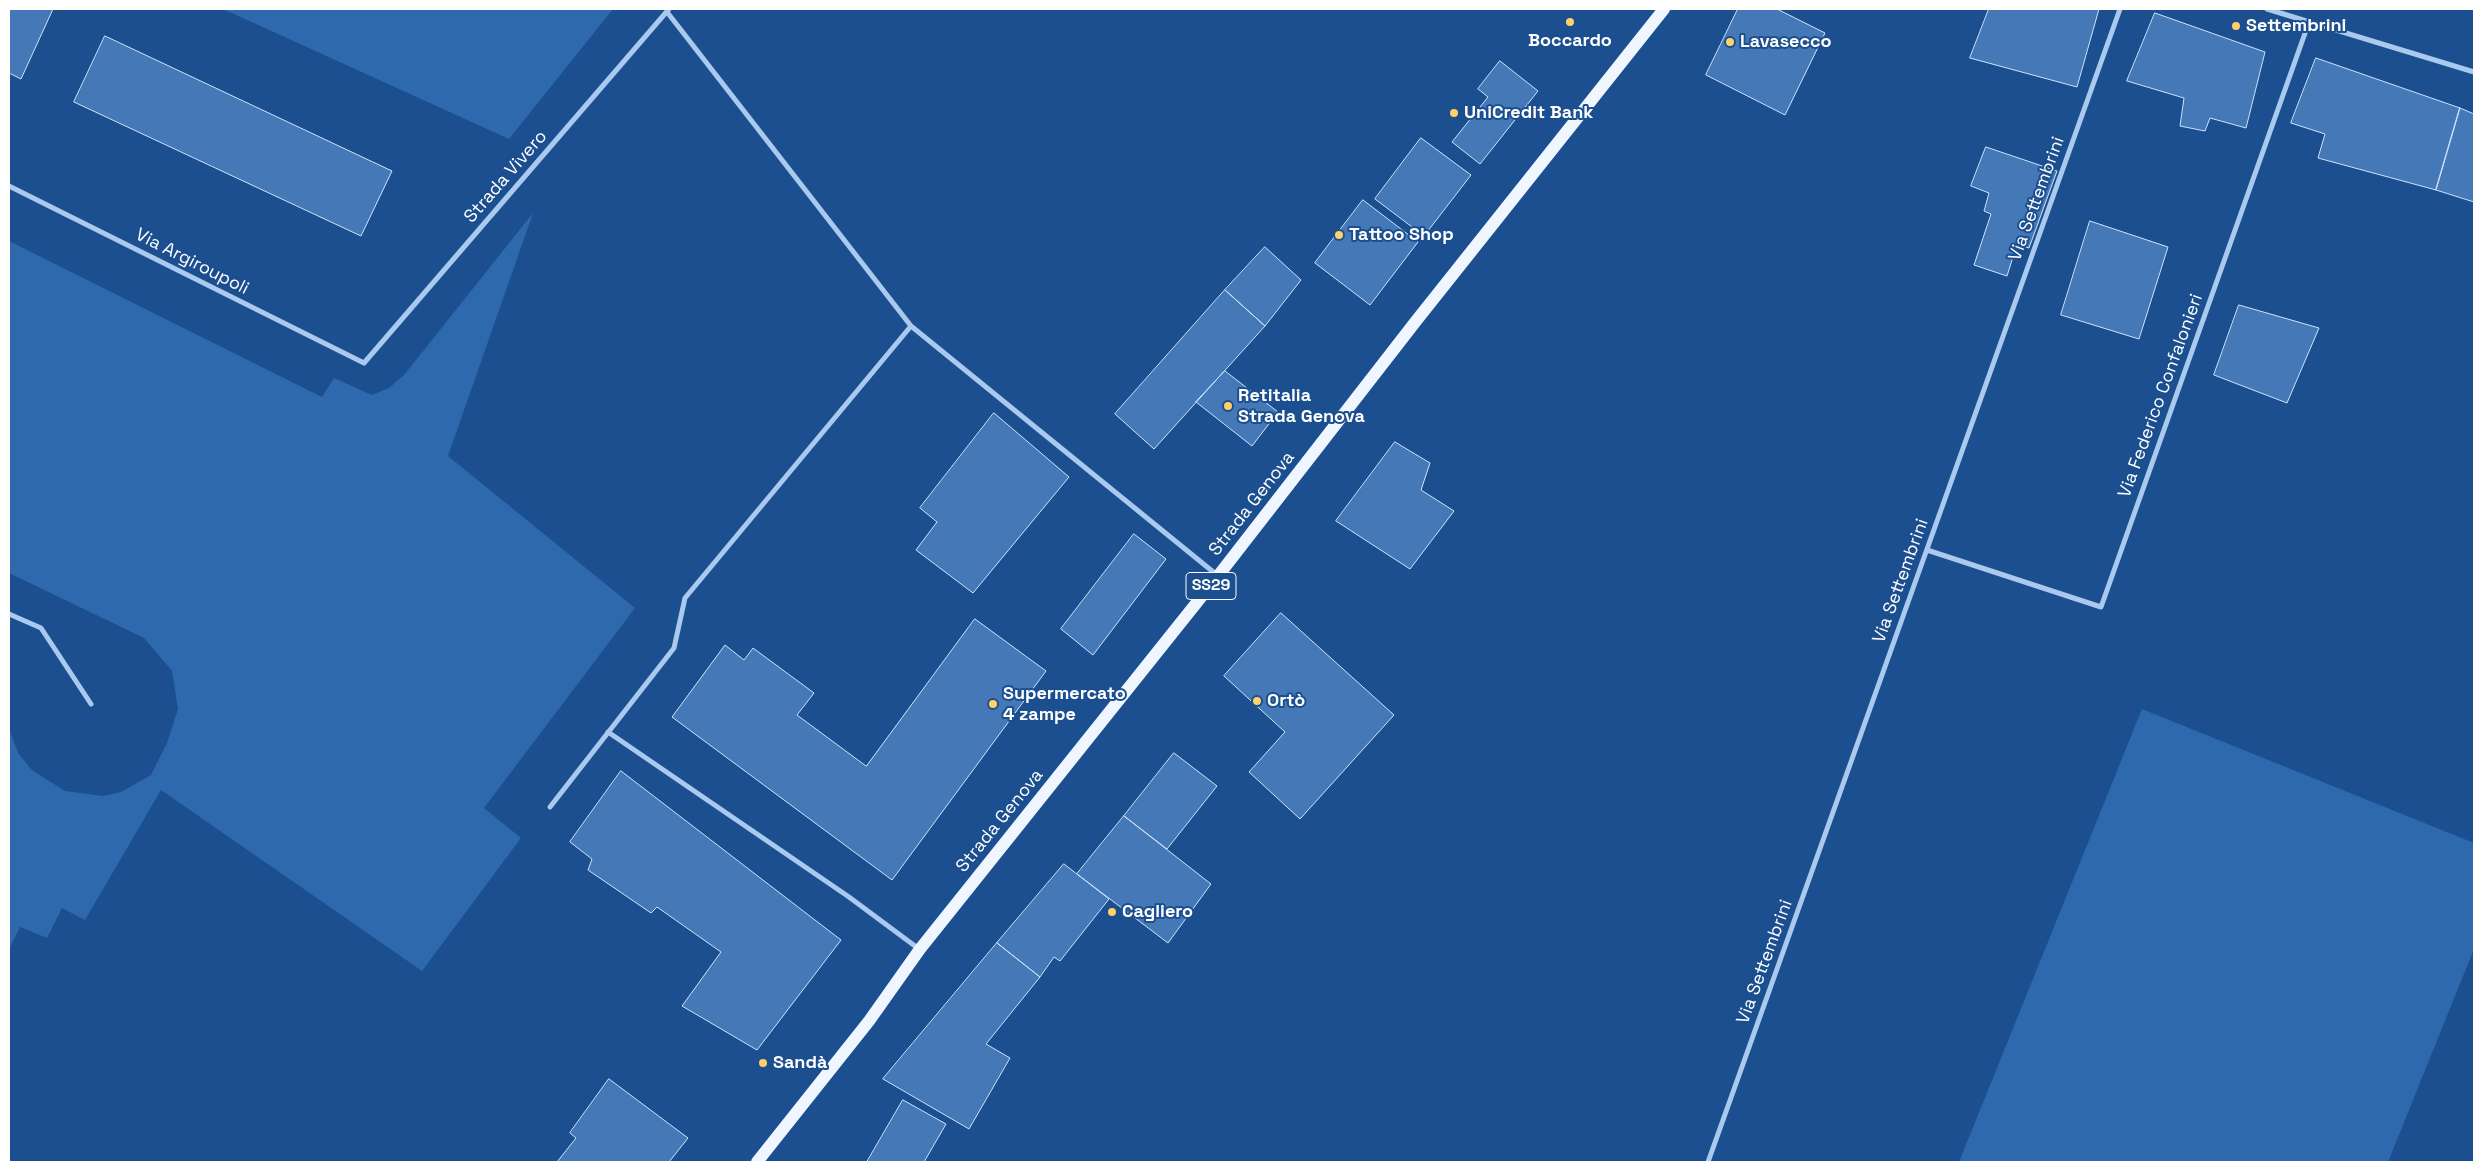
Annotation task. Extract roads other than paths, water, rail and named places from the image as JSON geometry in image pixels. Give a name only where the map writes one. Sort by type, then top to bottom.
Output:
[{"type":"main road","name":"Strada Genova","points":[[757,1162],[869,1021],[920,949],[1218,576],[1416,321],[1664,9]]},
{"type":"street","name":"Via Settembrini","points":[[1708,1162],[2120,9]]},
{"type":"street","points":[[2267,9],[2474,72]]},
{"type":"street","points":[[668,10],[911,326],[1218,576]]},
{"type":"street","name":"Strada Vivero","points":[[364,363],[668,10]]},
{"type":"street","name":"Via Federico Confalonieri","points":[[1926,550],[2101,606],[2309,22]]},
{"type":"street","name":"Via Argiroupoli","points":[[9,186],[364,363]]},
{"type":"street","points":[[550,807],[674,648],[685,598],[911,326]]},
{"type":"street","points":[[9,614],[41,628],[91,704]]},
{"type":"street","points":[[608,732],[849,897],[920,949]]},
{"type":"place","name":"Boccardo","points":[[1570,22]]},
{"type":"place","name":"Settembrini","points":[[2236,26]]},
{"type":"place","name":"Lavasecco","points":[[1730,42]]},
{"type":"place","name":"UniCredit Bank","points":[[1454,113]]},
{"type":"place","name":"Tattoo Shop","points":[[1339,235]]},
{"type":"place","name":"Retitalia Strada Genova","points":[[1228,406]]},
{"type":"place","name":"Ortò","points":[[1257,701]]},
{"type":"place","name":"Supermercato 4 zampe","points":[[993,704]]},
{"type":"place","name":"Cagliero","points":[[1112,912]]},
{"type":"place","name":"Sandà","points":[[763,1063]]}]
